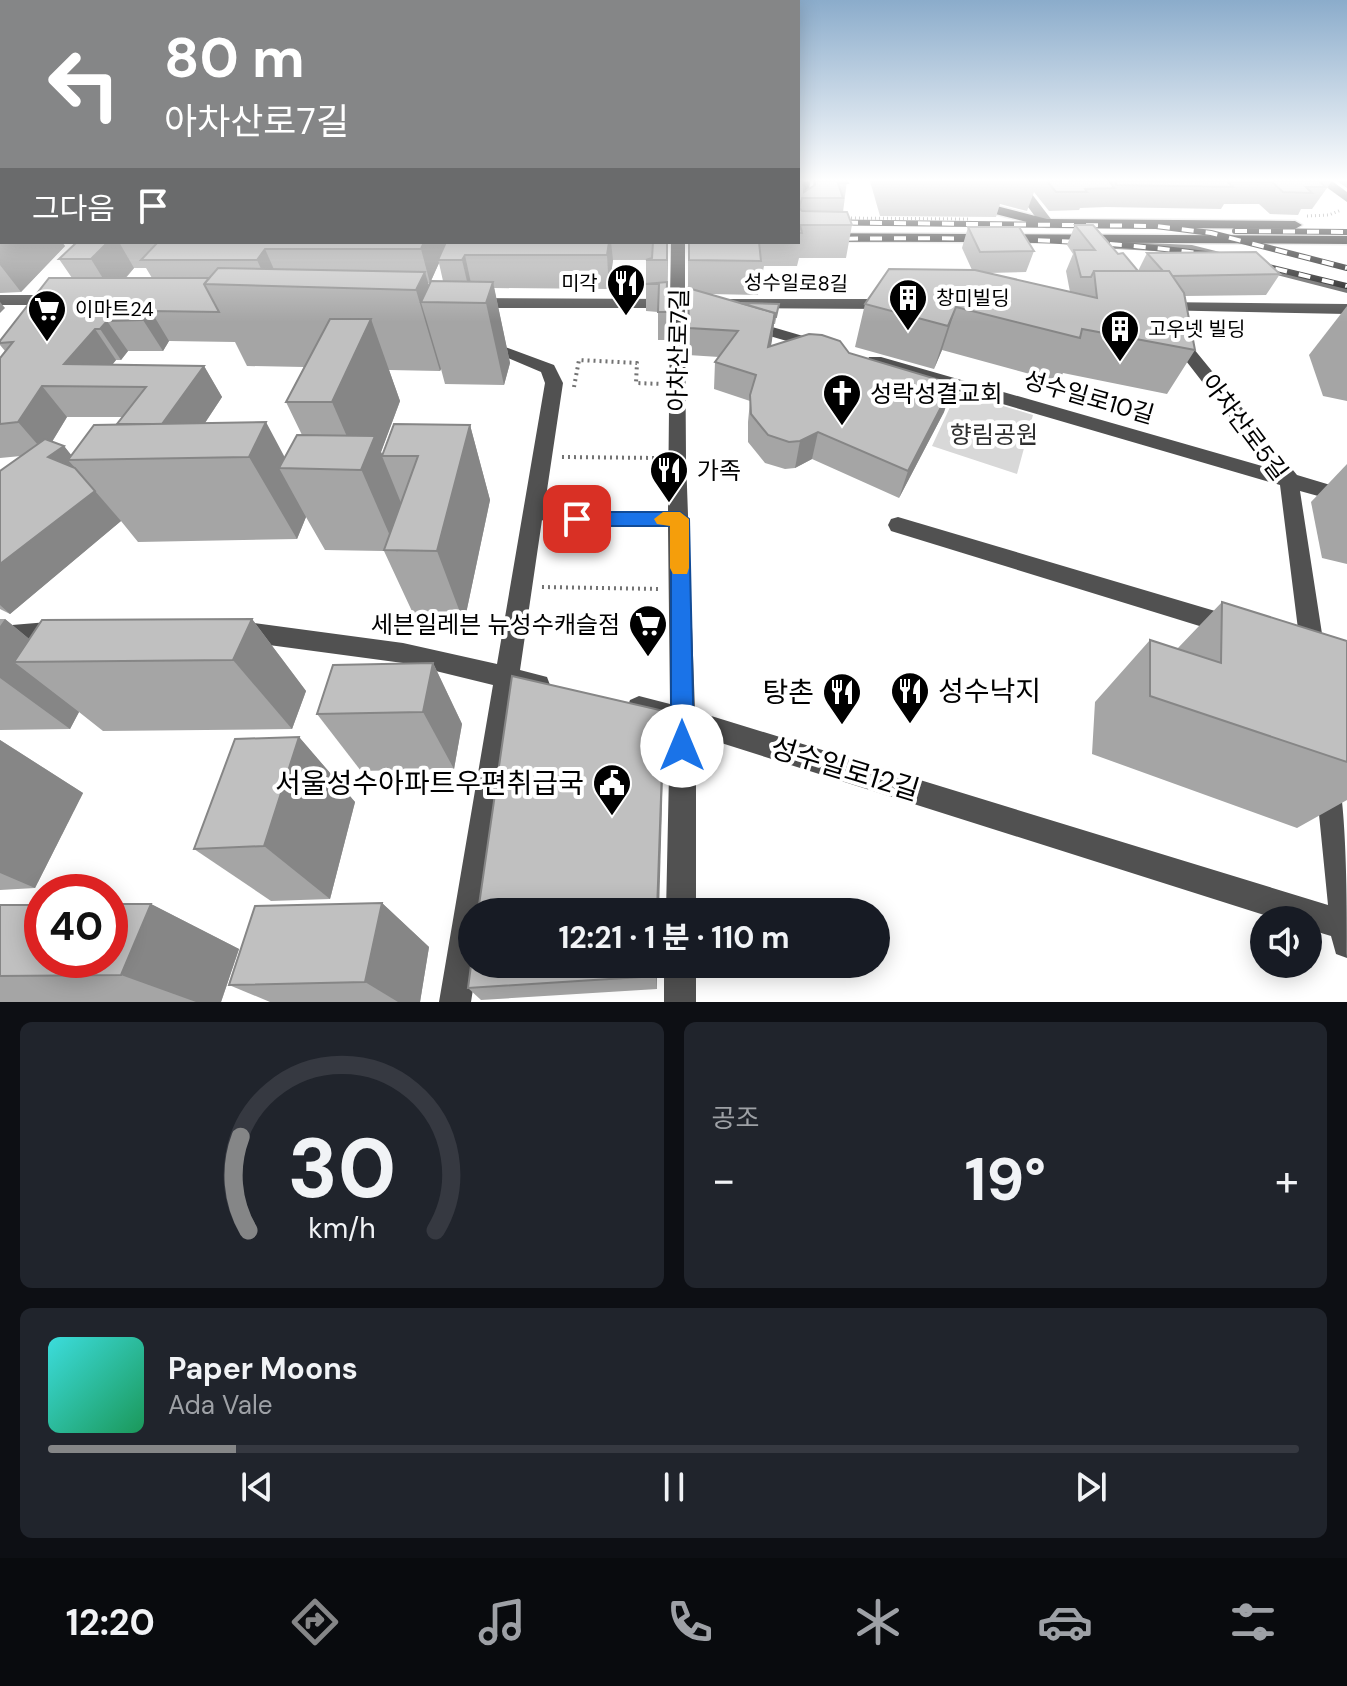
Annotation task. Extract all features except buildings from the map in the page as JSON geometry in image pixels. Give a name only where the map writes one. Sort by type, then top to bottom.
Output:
[{"type":"main road","points":[[800,237],[1099,242],[1347,240]]},
{"type":"street","points":[[1099,242],[1123,272]]},
{"type":"street","points":[[1099,242],[1192,249],[1347,289]]},
{"type":"street","name":"아차산로7길","points":[[678,244],[680,302],[676,384],[683,719],[681,898]]},
{"type":"street","points":[[0,300],[61,296],[36,321]]},
{"type":"street","points":[[680,302],[694,310],[831,349]]},
{"type":"street","name":"성수일로8길","points":[[447,303],[900,304]]},
{"type":"street","name":"아차산로5길","points":[[1316,681],[1289,479],[1143,303],[1347,309]]},
{"type":"street","points":[[455,1002],[554,383],[548,369],[489,345],[460,343]]},
{"type":"street","name":"성수일로10길","points":[[862,358],[1347,497]]},
{"type":"street","points":[[552,519],[680,519]]},
{"type":"street","points":[[898,525],[1253,633]]},
{"type":"street","points":[[216,628],[403,653],[567,691]]},
{"type":"street","points":[[0,636],[77,630]]},
{"type":"street","points":[[1283,641],[1312,650]]},
{"type":"street","name":"성수일로12길","points":[[611,702],[683,719],[1346,926]]},
{"type":"street","points":[[1325,757],[1347,943]]},
{"type":"street","points":[[680,978],[680,1002]]},
{"type":"path","points":[[574,388],[579,360],[637,363],[636,383],[676,384]]},
{"type":"path","points":[[565,443],[562,457],[677,459]]},
{"type":"path","points":[[542,574],[539,587],[680,589]]},
{"type":"green space","name":"향림공원","points":[[957,392],[1033,415],[1017,474],[932,446]]},
{"type":"railway","points":[[1170,228],[1211,233],[1347,268]]},
{"type":"railway","points":[[1235,231],[1347,232]]},
{"type":"railway","points":[[800,239],[1065,241],[1225,257]]},
{"type":"railway","points":[[1252,263],[1347,286]]},
{"type":"slow traffic","points":[[663,519],[680,519],[680,568]]},
{"type":"place","name":"미각","points":[[626,317]]},
{"type":"place","name":"창미빌딩","points":[[908,332]]},
{"type":"place","name":"이마트24","points":[[47,343]]},
{"type":"place","name":"고우넷 빌딩","points":[[1120,363]]},
{"type":"place","name":"성락성결교회","points":[[842,427]]},
{"type":"place","name":"가족","points":[[669,504]]},
{"type":"place","name":"세븐일레븐 뉴성수캐슬점","points":[[648,658]]},
{"type":"place","name":"성수낙지","points":[[910,725]]},
{"type":"place","name":"탕촌","points":[[842,726]]},
{"type":"place","name":"서울성수아파트우편취급국","points":[[612,817]]},
{"type":"route","points":[[577,519],[680,519],[682,746]]}]
